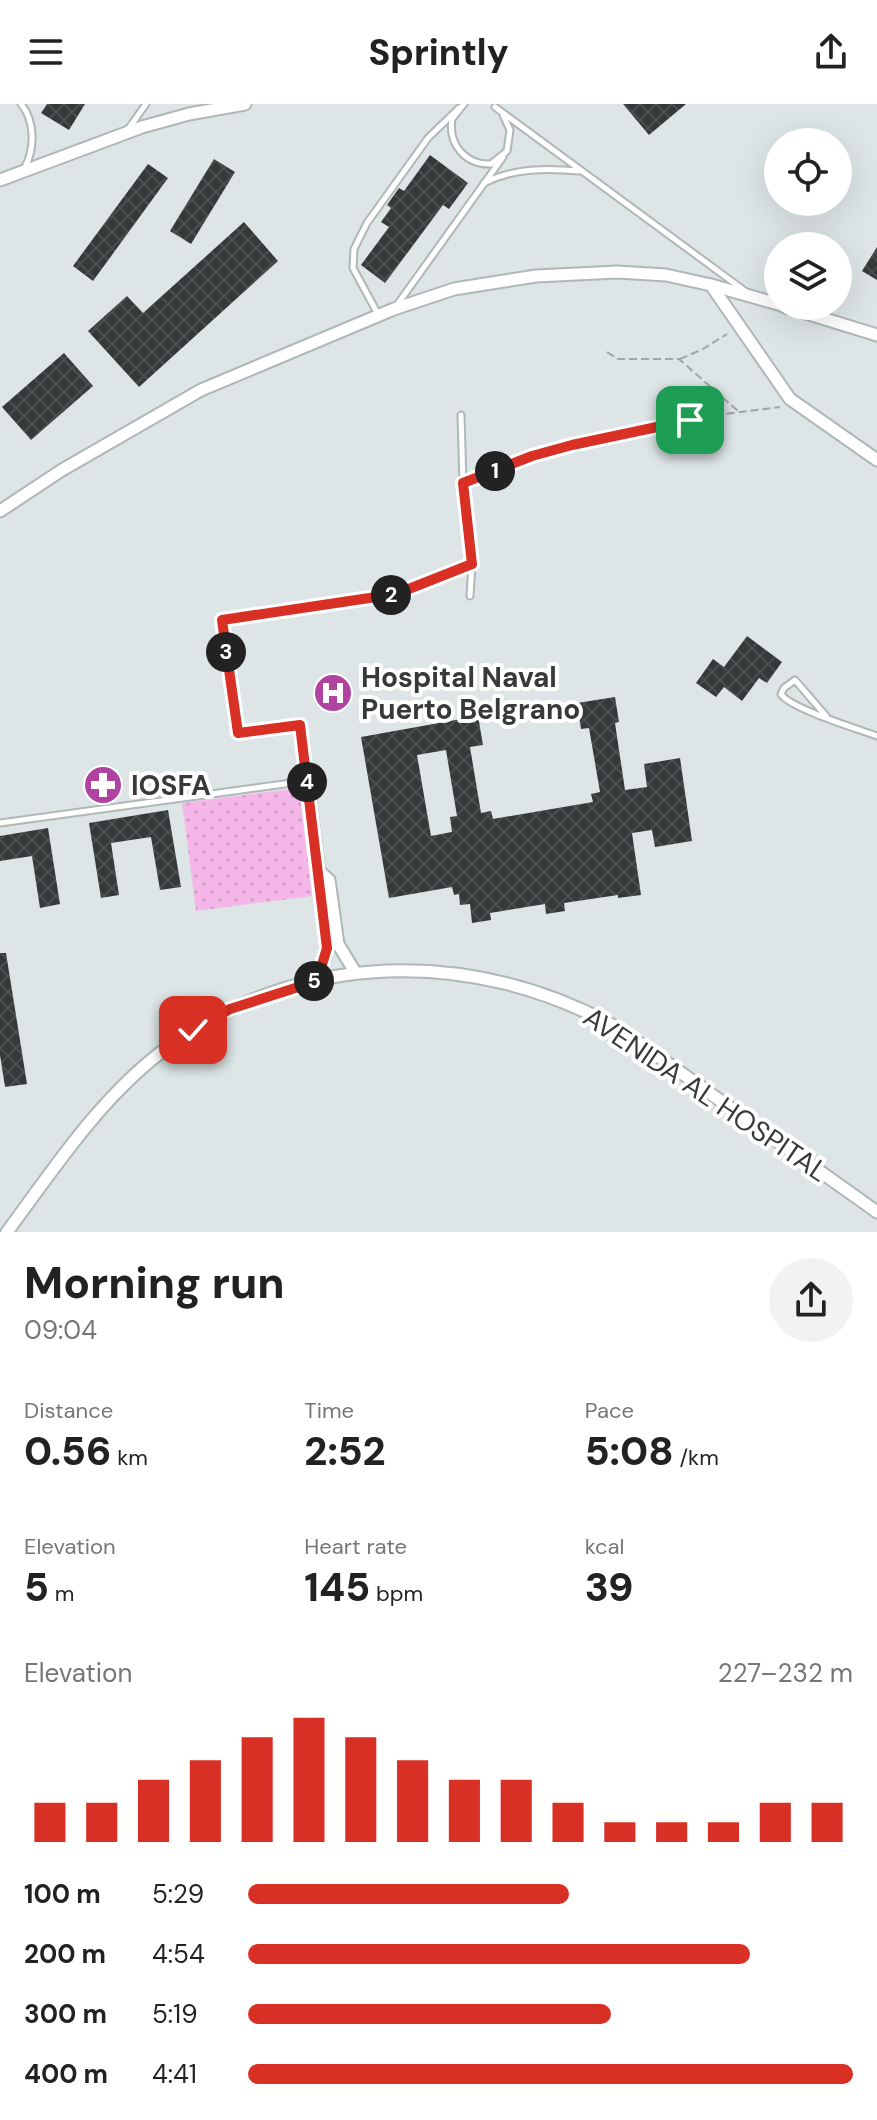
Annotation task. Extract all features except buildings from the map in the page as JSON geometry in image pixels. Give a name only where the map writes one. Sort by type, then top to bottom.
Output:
[{"type":"street","points":[[0,180],[126,132],[189,114],[245,104]]},
{"type":"street","points":[[0,511],[62,470],[201,390],[394,309],[454,289],[550,275],[617,272],[666,275],[764,300]]},
{"type":"street","points":[[711,285],[784,392],[797,405],[877,460]]},
{"type":"street","points":[[829,320],[877,335]]},
{"type":"street","points":[[305,762],[327,948],[314,982]]},
{"type":"street","points":[[319,871],[329,880],[338,944],[355,972]]},
{"type":"street","name":"AVENIDA AL HOSPITAL","points":[[7,1232],[95,1116],[159,1054],[230,1009],[355,972],[468,975],[511,983],[588,1011],[621,1030],[877,1212]]},
{"type":"lane","points":[[21,104],[32,127],[31,157],[23,172]]},
{"type":"lane","points":[[126,132],[146,104]]},
{"type":"lane","points":[[462,106],[452,119],[451,131],[462,154],[485,164],[503,157]]},
{"type":"lane","points":[[379,316],[353,268],[354,249],[367,223],[428,138],[462,106]]},
{"type":"lane","points":[[394,309],[503,157],[509,144],[510,130],[507,119],[493,106]]},
{"type":"lane","points":[[493,106],[752,296]]},
{"type":"lane","points":[[483,184],[502,174],[556,168],[582,171]]},
{"type":"lane","points":[[461,415],[463,483],[472,564],[470,596]]},
{"type":"lane","points":[[305,762],[300,725],[238,733],[222,620],[396,594],[472,564]]},
{"type":"lane","points":[[826,716],[795,680],[784,688],[781,694],[785,700],[801,709],[877,736]]},
{"type":"lane","points":[[0,823],[307,781]]},
{"type":"path","points":[[607,352],[618,359],[679,359],[703,349],[739,325]]},
{"type":"path","points":[[679,359],[740,412]]},
{"type":"path","points":[[463,483],[532,456],[572,445],[740,412],[797,405]]},
{"type":"shaded area","points":[[299,788],[312,896],[196,911],[182,803]]},
{"type":"place","name":"Hospital Naval Puerto Belgrano","points":[[333,693]]},
{"type":"place","name":"IOSFA","points":[[103,785]]},
{"type":"route","points":[[193,1030],[230,1009],[314,982],[327,948],[300,725],[238,733],[222,620],[396,594],[472,564],[463,483],[532,456],[690,420]]}]
